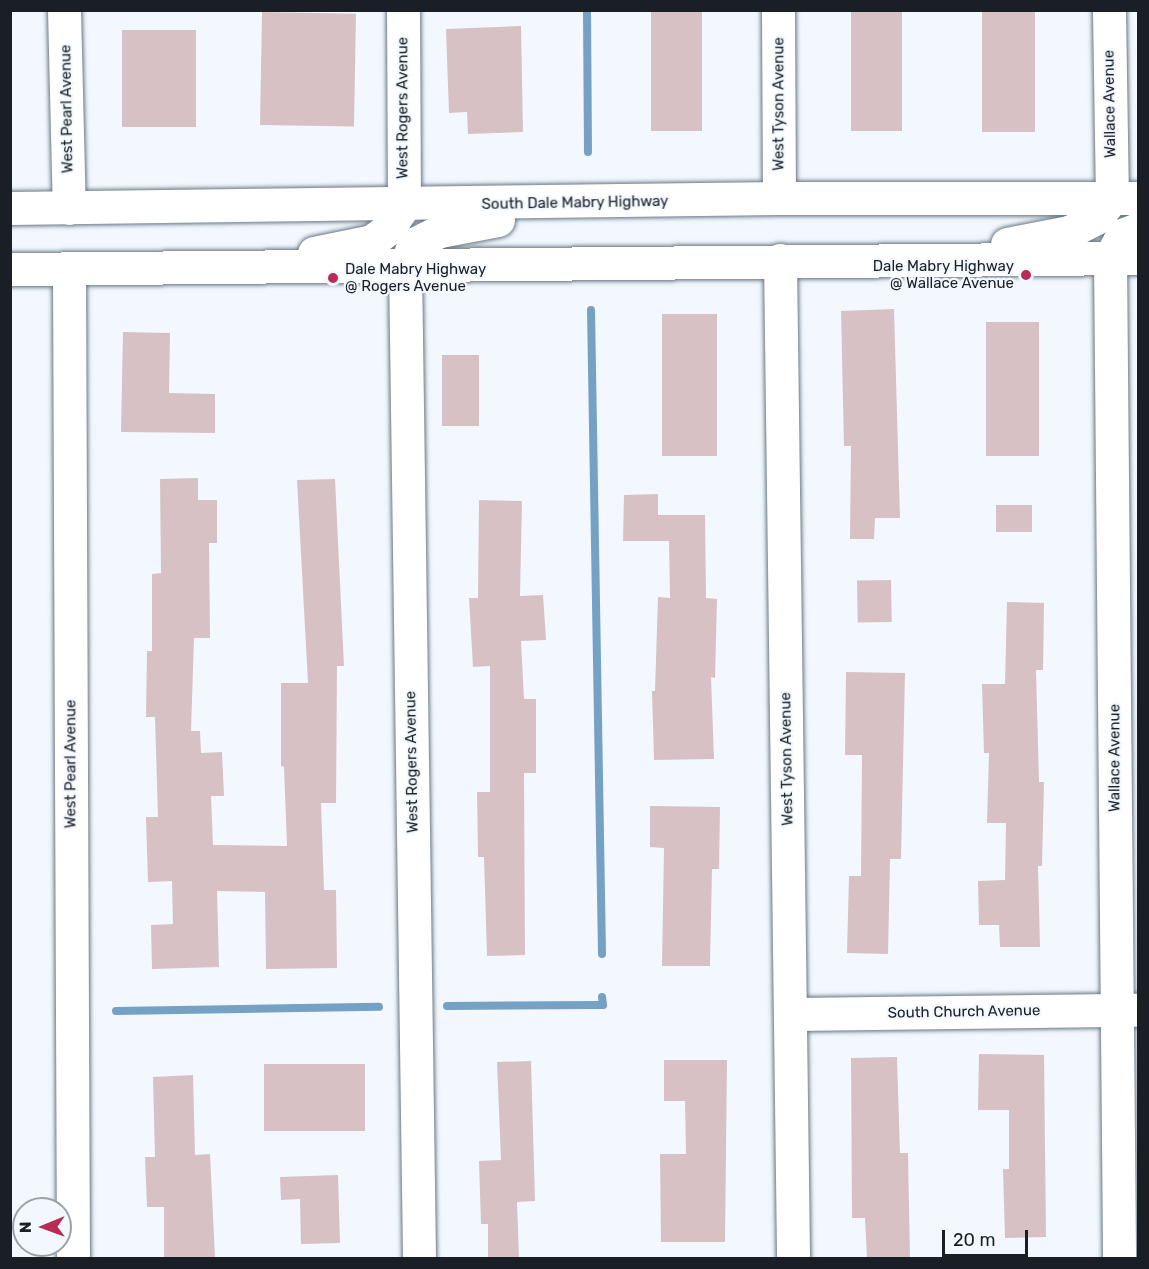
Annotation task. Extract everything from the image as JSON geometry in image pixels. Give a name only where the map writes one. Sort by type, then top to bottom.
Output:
[{"type":"street","name":"West Pearl Avenue","points":[[64,10],[69,208]]},
{"type":"street","name":"West Rogers Avenue","points":[[403,10],[404,205]]},
{"type":"street","name":"West Tyson Avenue","points":[[778,10],[779,198]]},
{"type":"street","name":"Wallace Avenue","points":[[1109,10],[1125,198]]},
{"type":"street","name":"South Dale Mabry Highway","points":[[10,208],[585,204],[779,198],[1125,198]]},
{"type":"street","points":[[929,260],[1069,232],[1096,218],[1125,198]]},
{"type":"street","points":[[405,266],[414,244],[440,231],[585,204]]},
{"type":"street","points":[[239,269],[372,241],[388,229],[404,205]]},
{"type":"street","points":[[10,269],[239,269],[780,260],[1124,258],[1122,235],[1138,229]]},
{"type":"street","name":"Wallace Avenue","points":[[1119,1258],[1127,1010],[1124,258]]},
{"type":"street","name":"West Tyson Avenue","points":[[780,260],[793,1258]]},
{"type":"street","name":"West Rogers Avenue","points":[[405,266],[419,1258]]},
{"type":"street","name":"West Pearl Avenue","points":[[69,269],[73,1258]]},
{"type":"street","name":"South Church Avenue","points":[[790,1014],[1127,1010]]},
{"type":"building","points":[[651,10],[702,10],[702,131],[651,131]]},
{"type":"building","points":[[851,10],[902,10],[902,131],[851,131]]},
{"type":"building","points":[[982,10],[1035,10],[1035,132],[982,132]]},
{"type":"building","points":[[262,12],[356,14],[354,127],[260,125]]},
{"type":"building","points":[[521,26],[523,132],[468,134],[467,112],[449,113],[446,29]]},
{"type":"building","points":[[122,30],[196,30],[196,127],[122,127]]},
{"type":"building","points":[[894,309],[900,518],[875,518],[874,539],[850,539],[851,446],[844,446],[841,311]]},
{"type":"building","points":[[662,314],[717,314],[717,456],[662,456]]},
{"type":"building","points":[[986,322],[1039,322],[1039,456],[986,456]]},
{"type":"building","points":[[123,332],[170,333],[169,393],[215,394],[215,433],[121,432]]},
{"type":"building","points":[[442,355],[479,355],[479,426],[442,426]]},
{"type":"building","points":[[198,478],[198,500],[217,500],[217,543],[209,543],[210,638],[194,638],[191,731],[200,731],[201,753],[222,752],[224,796],[211,796],[213,845],[287,846],[284,767],[281,766],[281,683],[308,683],[297,480],[335,479],[344,666],[337,666],[336,803],[321,803],[324,890],[336,890],[337,968],[266,969],[265,892],[217,891],[219,967],[152,969],[151,925],[173,924],[172,881],[148,882],[146,817],[158,817],[155,717],[146,717],[147,651],[152,651],[152,574],[161,573],[160,479]]},
{"type":"building","points":[[658,494],[658,515],[705,515],[706,598],[717,599],[715,678],[711,677],[714,759],[654,760],[652,691],[655,691],[658,597],[670,598],[669,541],[623,541],[624,495]]},
{"type":"building","points":[[479,500],[522,501],[520,596],[543,595],[546,640],[521,641],[524,699],[536,699],[536,773],[524,773],[525,955],[487,956],[484,857],[478,857],[477,792],[490,792],[490,666],[473,667],[469,598],[478,598]]},
{"type":"building","points":[[996,505],[1032,505],[1032,532],[996,532]]},
{"type":"building","points":[[891,580],[892,622],[858,623],[857,581]]},
{"type":"building","points":[[1007,602],[1044,603],[1043,670],[1036,670],[1039,782],[1044,782],[1042,866],[1038,866],[1040,947],[1000,947],[999,925],[979,925],[978,881],[1005,880],[1006,823],[987,823],[989,753],[984,753],[982,684],[1005,684]]},
{"type":"building","points":[[846,672],[905,673],[901,859],[890,859],[888,954],[847,953],[849,876],[861,876],[862,755],[845,755]]},
{"type":"building","points":[[650,806],[720,807],[719,869],[712,869],[710,966],[662,966],[664,848],[650,847]]},
{"type":"building","points":[[979,1054],[1044,1055],[1046,1237],[1005,1238],[1003,1169],[1009,1169],[1009,1110],[978,1110]]},
{"type":"building","points":[[897,1057],[900,1153],[908,1153],[910,1258],[867,1258],[865,1218],[852,1218],[851,1058]]},
{"type":"building","points":[[664,1060],[727,1060],[725,1242],[661,1242],[660,1154],[686,1154],[685,1101],[664,1101]]},
{"type":"building","points":[[531,1061],[535,1201],[517,1202],[519,1258],[488,1258],[488,1224],[481,1224],[479,1161],[501,1160],[497,1062]]},
{"type":"building","points":[[264,1064],[365,1064],[365,1131],[264,1131]]},
{"type":"building","points":[[193,1075],[195,1155],[210,1154],[215,1258],[164,1258],[164,1207],[147,1207],[145,1157],[155,1157],[153,1077]]},
{"type":"building","points":[[338,1175],[340,1243],[301,1244],[300,1199],[281,1200],[280,1177]]},
{"type":"waterway","points":[[587,10],[588,152]]},
{"type":"waterway","points":[[591,310],[602,954]]},
{"type":"waterway","points":[[447,1006],[603,1005],[602,997]]},
{"type":"waterway","points":[[116,1011],[379,1007]]},
{"type":"place","name":"Dale Mabry Highway @ Wallace Avenue","points":[[1026,275]]},
{"type":"place","name":"Dale Mabry Highway @ Rogers Avenue","points":[[333,278]]}]
